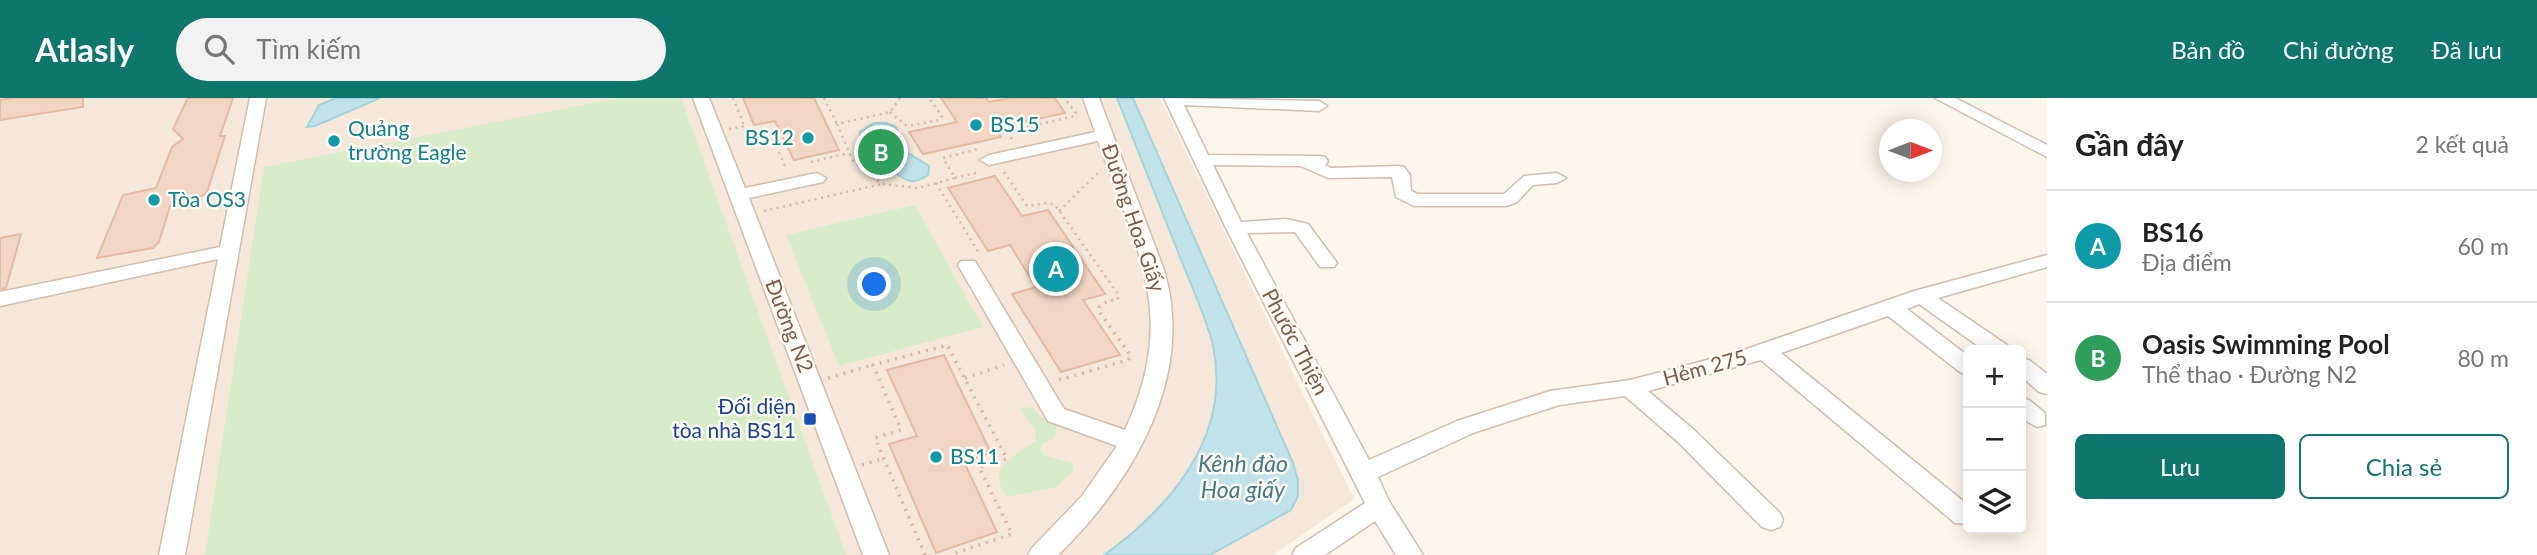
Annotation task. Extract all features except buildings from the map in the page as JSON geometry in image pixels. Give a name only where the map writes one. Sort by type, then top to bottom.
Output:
[{"type":"street","points":[[172,555],[258,98]]},
{"type":"street","name":"Đường N2","points":[[701,98],[876,555]]},
{"type":"street","name":"Đường Hoa Giấy","points":[[1041,555],[1098,494],[1132,442],[1143,418],[1157,371],[1163,314],[1157,279],[1091,98]]},
{"type":"street","points":[[1943,98],[2047,152]]},
{"type":"street","points":[[1172,99],[1319,106]]},
{"type":"street","name":"Phước Thiện","points":[[1172,99],[1235,228],[1364,472],[1379,506],[1410,555]]},
{"type":"street","points":[[1046,157],[1108,146]]},
{"type":"street","points":[[989,162],[1108,146]]},
{"type":"street","points":[[1202,160],[1334,161]]},
{"type":"street","points":[[1305,161],[1328,173],[1398,172],[1401,175],[1402,193],[1414,200],[1507,200],[1515,197],[1525,182],[1557,178]]},
{"type":"street","points":[[738,195],[814,170]]},
{"type":"street","points":[[1235,228],[1286,225],[1301,229],[1327,263]]},
{"type":"street","points":[[0,299],[229,251]]},
{"type":"street","name":"Hẻm 275","points":[[1364,472],[1465,427],[1558,397],[1630,388],[1765,351],[1921,296],[2047,261]]},
{"type":"street","points":[[976,263],[1022,359],[1056,415],[1132,442]]},
{"type":"street","points":[[1921,296],[1992,345]]},
{"type":"street","points":[[1891,308],[1963,362]]},
{"type":"street","points":[[1765,351],[1963,515]]},
{"type":"street","points":[[2026,369],[2047,386]]},
{"type":"street","points":[[1630,388],[1686,436],[1771,520]]},
{"type":"street","points":[[1305,555],[1379,506]]},
{"type":"path","points":[[733,98],[747,134],[768,129],[785,168],[798,165]]},
{"type":"path","points":[[824,98],[853,161],[882,184]]},
{"type":"path","points":[[836,124],[890,112],[900,98]]},
{"type":"path","points":[[890,112],[906,126],[940,120],[942,117],[929,98]]},
{"type":"path","points":[[1007,142],[1012,138],[1009,134],[1011,131],[1075,116],[1076,113],[1064,98]]},
{"type":"path","points":[[1059,211],[1108,146]]},
{"type":"path","points":[[814,170],[849,153]]},
{"type":"path","points":[[955,178],[943,158],[989,162],[1027,206],[1052,204],[1118,294],[1118,298],[1101,304],[1098,310],[1131,356],[1128,360],[1057,380]]},
{"type":"path","points":[[746,215],[882,184],[918,188],[955,178],[989,162]]},
{"type":"path","points":[[936,183],[976,263]]},
{"type":"path","points":[[810,383],[947,345],[1007,459],[979,467],[1012,534],[950,555]]},
{"type":"path","points":[[965,378],[1022,359]]},
{"type":"path","points":[[873,365],[901,430],[875,438],[925,555]]},
{"type":"shaded area","points":[[0,98],[1160,98],[1354,499],[1273,555],[0,555]]},
{"type":"green space","points":[[619,98],[681,98],[846,555],[205,555],[264,167]]},
{"type":"green space","points":[[915,205],[983,327],[839,366],[786,235]]},
{"type":"green space","points":[[1023,407],[1033,408],[1057,427],[1055,438],[1042,444],[1044,455],[1072,463],[1074,470],[1056,487],[1006,497],[999,481],[1002,469],[1012,457],[1036,441],[1035,430],[1020,410]]},
{"type":"water","points":[[336,98],[380,98],[307,127],[319,105]]},
{"type":"water","name":"Kênh đào Hoa giấy","points":[[1117,98],[1133,98],[1293,463],[1298,480],[1298,496],[1291,510],[1210,555],[1104,555],[1152,515],[1191,466],[1205,439],[1217,379],[1213,346],[1206,324]]},
{"type":"water","points":[[874,123],[887,123],[896,127],[902,149],[929,166],[928,175],[910,181],[893,172],[877,169],[872,159],[860,155],[858,149],[865,142],[860,138],[860,132]]},
{"type":"place","name":"BS15","points":[[976,125]]},
{"type":"place","name":"BS12","points":[[808,138]]},
{"type":"place","name":"Quảng trường Eagle","points":[[334,141]]},
{"type":"place","name":"Oasis Swimming Pool","points":[[881,152]]},
{"type":"place","name":"Tòa OS3","points":[[154,200]]},
{"type":"place","name":"BS16","points":[[1056,269]]},
{"type":"place","name":"Đối diện tòa nhà BS11","points":[[810,419]]},
{"type":"place","name":"BS11","points":[[936,457]]}]
